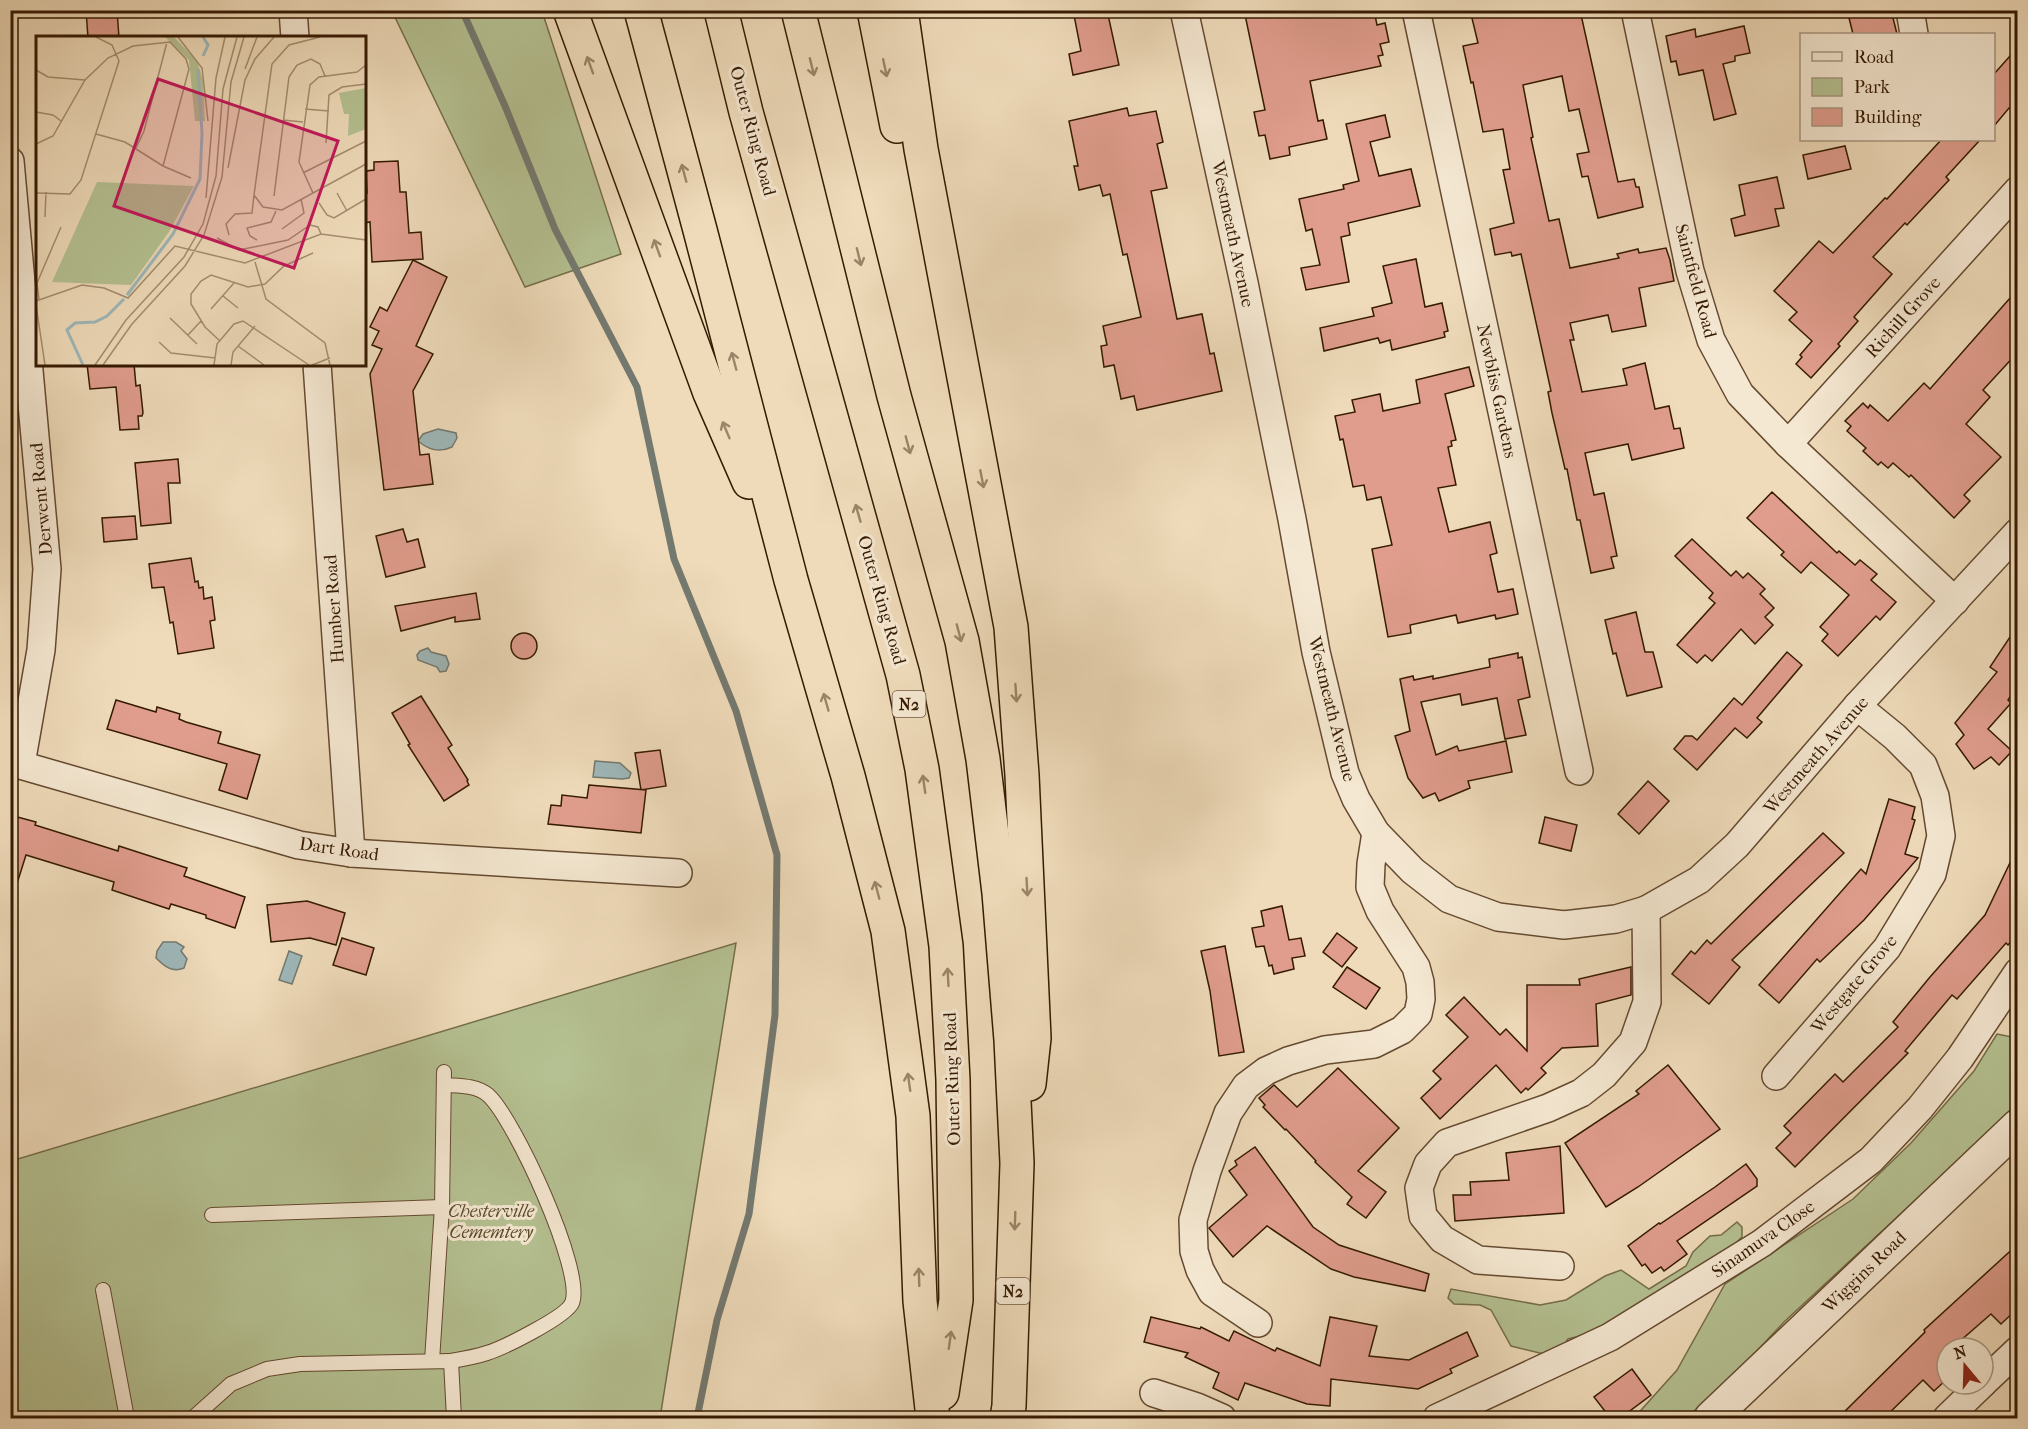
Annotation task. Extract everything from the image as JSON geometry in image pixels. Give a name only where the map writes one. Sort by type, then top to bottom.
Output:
[{"type":"highway","points":[[570,10],[710,393],[791,580]]},
{"type":"highway","points":[[640,10],[791,580],[848,776],[888,931],[913,1116],[920,1302],[933,1419]]},
{"type":"highway","name":"Outer Ring Road","points":[[721,10],[749,123],[903,675],[924,780],[946,946],[953,1080],[956,1300],[939,1419]]},
{"type":"highway","name":"N2","points":[[798,10],[894,396],[962,641],[983,759],[999,893],[1011,1040],[1017,1163],[1010,1406],[1007,1419]]},
{"type":"highway","points":[[874,10],[907,175],[971,422]]},
{"type":"highway","points":[[901,10],[921,149],[1011,627],[1022,775],[1034,1038],[1017,1163]]},
{"type":"street","points":[[293,10],[295,36]]},
{"type":"street","name":"Westmeath Avenue","points":[[1184,10],[1244,283],[1292,519],[1316,652],[1345,773],[1356,799],[1376,833],[1413,871],[1449,899],[1498,917],[1564,925],[1616,919],[1646,910],[1699,880],[1737,845],[1857,706],[2018,532]]},
{"type":"street","name":"Newbliss Gardens","points":[[1416,10],[1579,771]]},
{"type":"street","name":"Saintfield Road","points":[[1635,10],[1690,271],[1711,340],[1740,394],[1788,444],[1955,602]]},
{"type":"street","points":[[1910,10],[1914,33]]},
{"type":"street","name":"Derwent Road","points":[[10,161],[47,569],[41,650],[16,763]]},
{"type":"street","name":"Richill Grove","points":[[1788,444],[2018,190]]},
{"type":"street","name":"Humber Road","points":[[317,366],[351,853]]},
{"type":"street","name":"Westgate Grove","points":[[1776,1076],[1887,948],[1932,874],[1941,836],[1935,796],[1923,765],[1895,737],[1857,706]]},
{"type":"street","name":"Dart Road","points":[[16,763],[298,845],[351,853],[678,873]]},
{"type":"street","points":[[1258,1323],[1212,1292],[1200,1270],[1194,1251],[1193,1220],[1207,1171],[1228,1113],[1246,1086],[1266,1071],[1288,1061],[1325,1050],[1374,1044],[1402,1030],[1418,1014],[1421,999],[1416,966],[1380,911],[1370,887],[1376,833]]},
{"type":"street","points":[[1560,1266],[1478,1260],[1442,1239],[1424,1216],[1419,1188],[1428,1164],[1448,1143],[1548,1108],[1581,1093],[1604,1075],[1633,1042],[1647,1002],[1646,910]]},
{"type":"street","name":"Sinamuva Close","points":[[1437,1419],[1610,1337],[1762,1244],[1817,1202],[1871,1160],[1920,1108],[1960,1058],[2018,972]]},
{"type":"street","name":"Wiggins Road","points":[[1711,1419],[2018,1126]]},
{"type":"street","points":[[1995,1372],[2018,1350]]},
{"type":"street","points":[[1154,1393],[1197,1407],[1222,1419]]},
{"type":"street","points":[[1947,1419],[1971,1396]]},
{"type":"lane","points":[[193,1419],[231,1384],[267,1369],[300,1364],[451,1361],[488,1353],[555,1318],[569,1308],[573,1300],[571,1273],[546,1199],[529,1159],[504,1116],[488,1096],[478,1089],[444,1079],[442,1207],[432,1361]]},
{"type":"lane","points":[[212,1215],[442,1207]]},
{"type":"lane","points":[[103,1290],[127,1419]]},
{"type":"lane","points":[[451,1361],[454,1419]]},
{"type":"green space","points":[[392,11],[542,11],[621,254],[525,287]]},
{"type":"green space","name":"Chesterville Cememtery","points":[[736,943],[660,1418],[11,1418],[11,1161]]},
{"type":"green space","points":[[1997,1034],[2017,1038],[2017,1106],[1784,1322],[1718,1392],[1685,1418],[1634,1418],[1677,1370],[1725,1284],[1853,1199],[1911,1143],[1974,1071]]},
{"type":"green space","points":[[1737,1222],[1742,1227],[1742,1237],[1729,1250],[1600,1331],[1568,1339],[1560,1351],[1548,1355],[1511,1346],[1491,1310],[1480,1305],[1454,1304],[1448,1298],[1451,1289],[1540,1305],[1566,1300],[1605,1276],[1621,1270],[1649,1289],[1686,1266],[1693,1252],[1710,1236],[1721,1235]]},
{"type":"water","points":[[438,429],[456,433],[457,438],[452,447],[434,450],[418,441],[423,434]]},
{"type":"water","points":[[428,648],[431,652],[446,656],[449,664],[446,671],[440,672],[437,667],[418,660],[417,655],[420,651]]},
{"type":"water","points":[[595,761],[620,763],[631,773],[629,778],[593,777]]},
{"type":"water","points":[[163,942],[176,942],[184,947],[181,951],[187,959],[184,968],[172,969],[156,958],[157,951]]},
{"type":"water","points":[[289,951],[302,956],[292,984],[279,980]]},
{"type":"building","points":[[86,10],[117,10],[119,36],[88,36]]},
{"type":"building","points":[[1073,10],[1107,10],[1119,65],[1073,75],[1069,54],[1081,51]]},
{"type":"building","points":[[1244,10],[1361,10],[1363,17],[1375,15],[1377,25],[1385,23],[1389,42],[1380,44],[1383,55],[1378,56],[1381,66],[1310,81],[1318,121],[1323,120],[1327,139],[1289,147],[1290,155],[1270,159],[1265,135],[1259,136],[1254,112],[1265,110]]},
{"type":"building","points":[[1470,10],[1580,10],[1618,182],[1634,179],[1636,187],[1639,187],[1643,207],[1598,218],[1588,176],[1582,177],[1577,154],[1589,152],[1579,109],[1569,111],[1562,76],[1523,85],[1533,137],[1531,138],[1549,221],[1559,219],[1570,268],[1619,258],[1617,254],[1638,249],[1639,253],[1666,248],[1670,260],[1674,281],[1639,288],[1646,326],[1612,332],[1608,315],[1570,323],[1574,340],[1570,340],[1582,392],[1627,385],[1623,369],[1645,363],[1655,409],[1669,406],[1674,429],[1680,428],[1684,448],[1632,460],[1628,444],[1585,453],[1594,495],[1604,493],[1617,556],[1611,557],[1614,568],[1591,573],[1580,520],[1577,520],[1567,469],[1565,469],[1552,413],[1548,392],[1551,391],[1521,254],[1512,256],[1511,252],[1495,255],[1490,229],[1514,223],[1503,170],[1510,169],[1503,129],[1483,132],[1463,46],[1478,43]]},
{"type":"building","points":[[1847,10],[1891,10],[1897,33],[1853,33]]},
{"type":"building","points":[[1744,26],[1750,53],[1735,56],[1735,61],[1723,64],[1736,114],[1714,120],[1703,70],[1679,75],[1676,61],[1671,62],[1666,36],[1695,29],[1696,37]]},
{"type":"building","points":[[2018,47],[2018,116],[2009,108],[1995,125],[1995,73]]},
{"type":"building","points":[[1127,108],[1129,116],[1156,111],[1163,142],[1157,144],[1167,188],[1151,191],[1177,319],[1202,314],[1210,354],[1214,353],[1222,391],[1137,410],[1134,396],[1121,399],[1114,365],[1104,367],[1101,346],[1107,345],[1103,326],[1141,317],[1127,254],[1123,255],[1110,194],[1103,196],[1100,185],[1079,190],[1074,166],[1078,166],[1069,121]]},
{"type":"building","points":[[1385,115],[1390,137],[1370,142],[1379,176],[1411,169],[1420,206],[1348,223],[1350,235],[1341,237],[1349,282],[1306,290],[1301,268],[1320,265],[1312,229],[1306,231],[1299,199],[1344,189],[1343,185],[1359,181],[1346,124]]},
{"type":"building","points":[[1940,141],[1979,141],[1946,177],[1949,180],[1873,257],[1892,274],[1854,317],[1858,321],[1838,344],[1840,346],[1811,378],[1796,364],[1802,357],[1800,355],[1812,341],[1789,320],[1797,312],[1774,291],[1819,241],[1833,253],[1885,198],[1887,199]]},
{"type":"building","points":[[1845,146],[1851,169],[1808,179],[1803,155]]},
{"type":"building","points":[[398,161],[400,192],[406,192],[409,233],[421,232],[423,259],[372,262],[370,222],[366,223],[366,171],[374,170],[374,162]]},
{"type":"building","points":[[1777,177],[1784,208],[1775,209],[1779,226],[1735,236],[1731,219],[1745,215],[1739,185]]},
{"type":"building","points":[[1416,259],[1425,307],[1442,303],[1448,331],[1444,332],[1445,337],[1392,350],[1390,340],[1380,343],[1378,338],[1324,351],[1320,328],[1374,316],[1372,308],[1392,303],[1383,266]]},
{"type":"building","points":[[413,260],[447,277],[416,346],[433,354],[413,391],[420,455],[429,454],[433,484],[384,490],[370,374],[382,349],[372,345],[379,331],[370,327],[380,307],[387,311]]},
{"type":"building","points":[[2018,289],[2018,352],[1983,390],[1990,397],[1966,424],[2001,457],[1964,495],[1970,501],[1954,518],[1911,475],[1909,477],[1893,463],[1888,468],[1881,462],[1878,465],[1863,451],[1866,448],[1847,431],[1851,426],[1845,421],[1863,403],[1868,408],[1870,405],[1888,421],[1924,383],[1930,389]]},
{"type":"building","points":[[87,366],[134,366],[136,386],[140,385],[143,413],[142,416],[138,416],[139,429],[120,430],[116,387],[90,389]]},
{"type":"building","points":[[1469,367],[1474,386],[1445,394],[1456,440],[1451,441],[1452,446],[1448,447],[1456,485],[1438,488],[1449,532],[1490,522],[1497,553],[1490,555],[1498,592],[1513,589],[1518,614],[1496,619],[1495,615],[1458,623],[1456,615],[1410,625],[1411,633],[1388,637],[1372,549],[1392,545],[1381,497],[1367,500],[1364,485],[1353,487],[1343,439],[1340,440],[1335,416],[1355,412],[1352,400],[1380,394],[1383,411],[1420,403],[1416,380]]},
{"type":"building","points":[[178,459],[180,483],[168,483],[171,523],[141,526],[135,463]]},
{"type":"building","points":[[1772,492],[1837,553],[1839,551],[1855,565],[1860,560],[1877,574],[1871,580],[1896,602],[1880,620],[1876,616],[1838,656],[1822,641],[1828,634],[1820,627],[1849,595],[1811,562],[1801,573],[1781,555],[1784,552],[1747,518]]},
{"type":"building","points":[[135,516],[137,539],[104,542],[102,518]]},
{"type":"building","points":[[403,529],[407,542],[418,539],[425,567],[386,577],[376,536]]},
{"type":"building","points":[[1692,539],[1731,576],[1736,571],[1743,578],[1748,573],[1765,589],[1760,594],[1774,608],[1765,617],[1773,625],[1755,644],[1741,629],[1712,661],[1705,655],[1697,663],[1677,645],[1715,603],[1709,598],[1713,593],[1675,556]]},
{"type":"building","points":[[191,558],[195,582],[198,581],[199,588],[203,587],[204,599],[212,597],[215,620],[210,621],[214,648],[178,654],[164,587],[152,588],[149,564]]},
{"type":"building","points":[[476,593],[480,619],[455,622],[455,617],[401,631],[395,606]]},
{"type":"building","points":[[1636,612],[1645,652],[1653,652],[1662,687],[1627,696],[1605,620]]},
{"type":"building","points":[[2018,625],[2018,685],[2008,700],[2011,703],[1988,729],[2012,751],[1999,765],[1991,757],[1974,769],[1956,744],[1964,735],[1955,723],[1997,672],[1990,667]]},
{"type":"building","points":[[524,633],[534,636],[537,646],[534,656],[524,659],[514,656],[511,646],[514,636]]},
{"type":"building","points":[[1787,652],[1802,665],[1757,718],[1762,722],[1747,738],[1735,728],[1697,770],[1674,749],[1685,736],[1692,736],[1697,740],[1734,698],[1742,705]]},
{"type":"building","points":[[1518,653],[1518,658],[1522,657],[1530,697],[1518,700],[1526,735],[1505,739],[1497,698],[1462,705],[1460,694],[1421,702],[1436,755],[1457,746],[1459,751],[1506,741],[1512,772],[1468,781],[1470,788],[1439,801],[1435,793],[1423,798],[1408,778],[1395,736],[1410,731],[1400,679],[1413,676],[1414,680],[1433,676],[1433,679],[1490,667],[1489,659]]},
{"type":"building","points":[[421,696],[452,745],[448,748],[468,780],[469,785],[444,801],[408,745],[410,744],[392,713]]},
{"type":"building","points":[[116,700],[156,712],[157,707],[180,714],[179,719],[221,732],[218,743],[260,755],[247,799],[219,790],[227,764],[107,729]]},
{"type":"building","points":[[660,750],[666,786],[641,790],[635,753]]},
{"type":"building","points":[[1648,781],[1669,801],[1639,834],[1618,814]]},
{"type":"building","points":[[589,785],[646,790],[641,833],[548,824],[551,805],[561,806],[562,795],[587,798]]},
{"type":"building","points":[[1889,799],[1915,807],[1912,819],[1915,820],[1905,854],[1918,858],[1864,920],[1820,962],[1817,959],[1779,1003],[1759,985],[1861,869],[1866,874]]},
{"type":"building","points":[[10,815],[118,851],[119,846],[187,868],[184,876],[245,897],[235,928],[206,918],[206,915],[171,904],[169,909],[112,890],[114,882],[26,855],[15,890],[10,889]]},
{"type":"building","points":[[1545,817],[1577,825],[1571,851],[1539,843]]},
{"type":"building","points":[[1823,833],[1844,853],[1732,960],[1740,967],[1709,1004],[1672,974],[1691,951],[1695,954],[1707,940],[1711,944]]},
{"type":"building","points":[[2018,846],[2018,907],[2011,920],[2018,925],[2018,934],[2008,945],[2006,943],[1957,999],[1952,995],[1905,1051],[1908,1053],[1795,1167],[1776,1148],[1791,1133],[1784,1126],[1835,1074],[1843,1082],[1898,1027],[1893,1022],[1985,915]]},
{"type":"building","points":[[307,901],[345,913],[336,945],[310,938],[271,942],[267,905]]},
{"type":"building","points":[[1282,906],[1289,940],[1301,938],[1305,956],[1292,958],[1294,969],[1274,974],[1272,965],[1269,966],[1264,946],[1256,947],[1252,928],[1264,926],[1261,911]]},
{"type":"building","points":[[1337,933],[1357,948],[1342,967],[1323,952]]},
{"type":"building","points":[[342,938],[374,948],[366,975],[333,965]]},
{"type":"building","points":[[1225,946],[1244,1052],[1219,1056],[1210,991],[1201,951]]},
{"type":"building","points":[[1347,967],[1380,988],[1366,1009],[1333,987]]},
{"type":"building","points":[[1631,967],[1631,995],[1596,1004],[1598,1046],[1562,1048],[1541,1068],[1546,1073],[1528,1090],[1526,1088],[1521,1093],[1496,1065],[1440,1119],[1421,1098],[1441,1079],[1433,1071],[1468,1037],[1446,1015],[1464,997],[1500,1035],[1506,1029],[1527,1051],[1527,985],[1580,985],[1579,979]]},
{"type":"building","points":[[1668,1065],[1720,1129],[1606,1207],[1565,1143],[1639,1094],[1636,1091]]},
{"type":"building","points":[[1338,1068],[1399,1128],[1358,1171],[1386,1192],[1366,1218],[1347,1204],[1352,1197],[1263,1107],[1265,1105],[1259,1098],[1274,1085],[1297,1107]]},
{"type":"building","points":[[1560,1146],[1564,1213],[1455,1221],[1453,1195],[1471,1195],[1470,1182],[1509,1180],[1506,1153]]},
{"type":"building","points":[[1255,1147],[1313,1227],[1339,1245],[1429,1274],[1425,1291],[1354,1277],[1331,1269],[1267,1226],[1233,1257],[1209,1228],[1247,1195],[1229,1171],[1237,1165],[1235,1161]]},
{"type":"building","points":[[1746,1164],[1757,1179],[1757,1186],[1677,1241],[1687,1254],[1664,1271],[1661,1267],[1652,1273],[1645,1264],[1642,1266],[1628,1246]]},
{"type":"building","points":[[2018,1244],[2018,1287],[2011,1295],[2018,1301],[2018,1308],[2001,1324],[1991,1314],[1966,1336],[1935,1336],[1935,1390],[1923,1380],[1883,1419],[1837,1419],[1925,1332],[1924,1330]]},
{"type":"building","points":[[1151,1317],[1200,1329],[1201,1327],[1229,1341],[1234,1331],[1275,1351],[1277,1348],[1320,1366],[1330,1317],[1377,1326],[1369,1356],[1409,1360],[1467,1332],[1478,1356],[1450,1369],[1452,1373],[1418,1389],[1331,1379],[1330,1406],[1307,1404],[1245,1383],[1238,1400],[1213,1388],[1219,1373],[1185,1357],[1188,1353],[1144,1342]]},
{"type":"building","points":[[1632,1369],[1651,1395],[1619,1419],[1611,1419],[1594,1397]]},
{"type":"waterway","points":[[462,10],[505,106],[555,229],[637,387],[674,559],[736,711],[777,855],[775,1015],[749,1214],[717,1320],[697,1418]]}]
